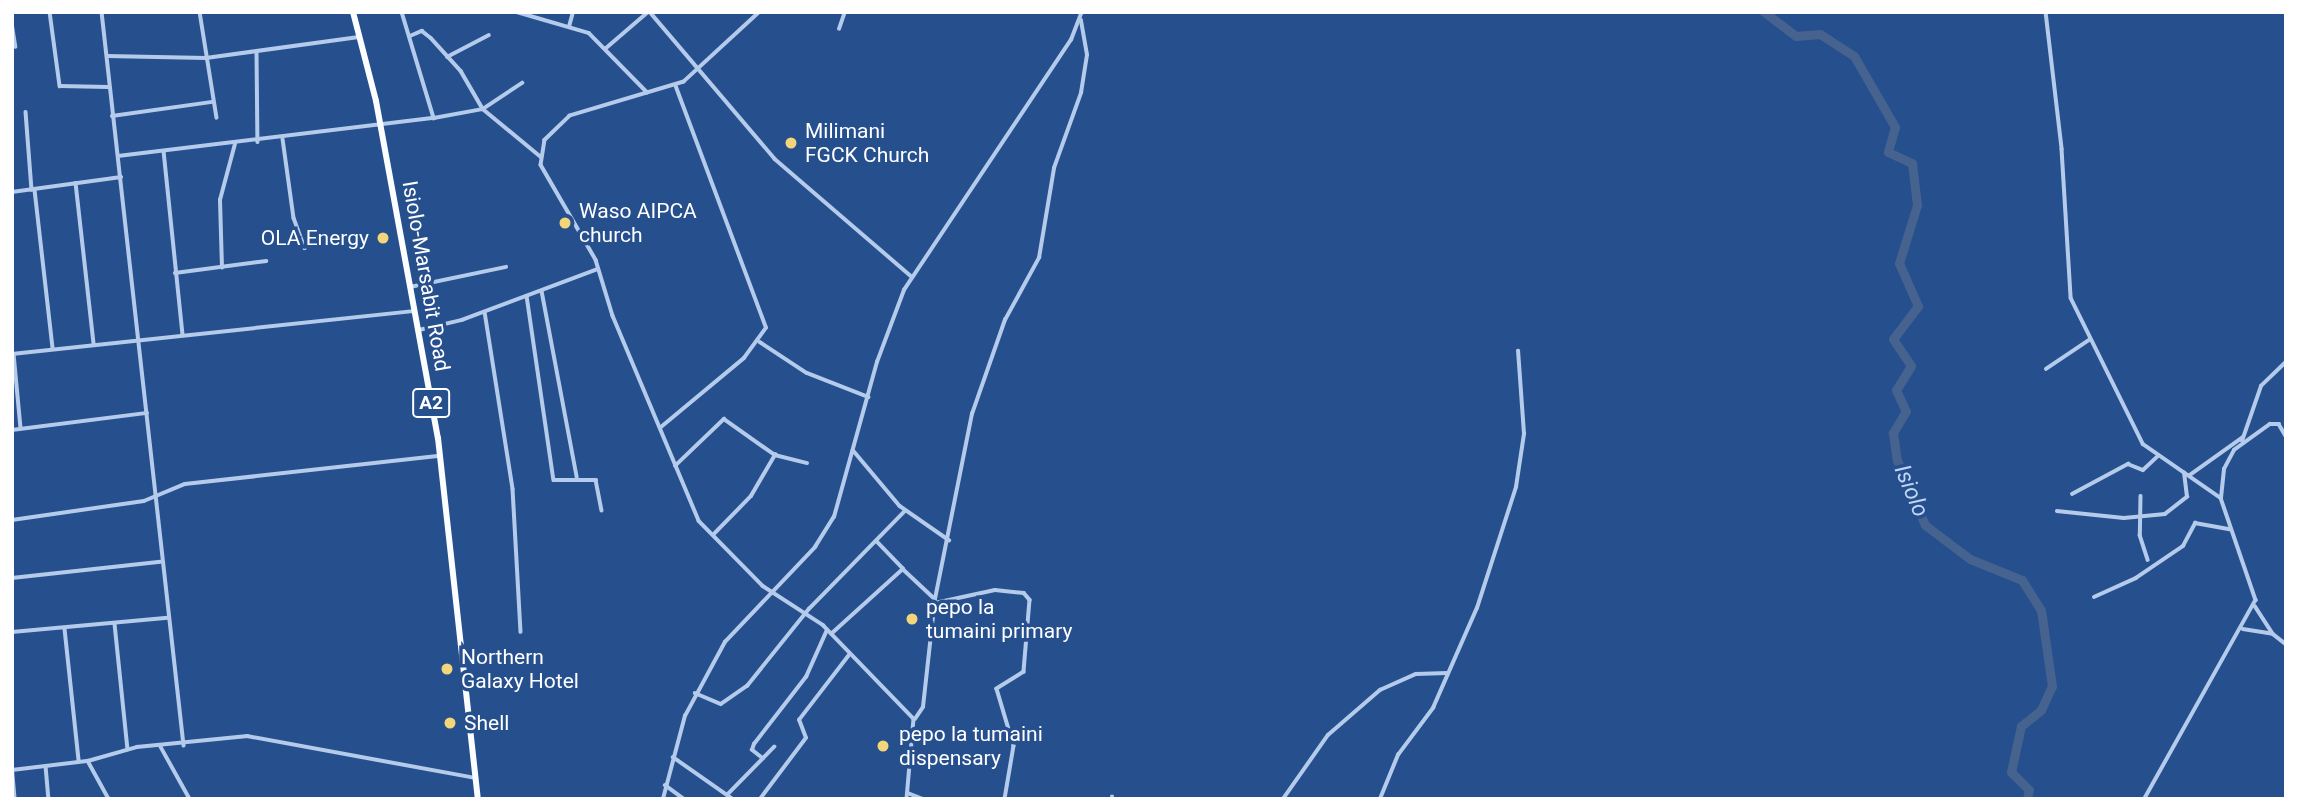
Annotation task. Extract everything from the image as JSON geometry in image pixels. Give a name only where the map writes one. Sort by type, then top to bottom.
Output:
[{"type":"highway","name":"Isiolo-Marsabit Road","points":[[353,12],[380,126],[419,330],[439,456],[478,799]]},
{"type":"street","points":[[50,12],[60,86],[108,87]]},
{"type":"street","points":[[102,12],[108,87],[121,177],[138,339],[160,495],[160,562],[184,745]]},
{"type":"street","points":[[200,12],[216,118]]},
{"type":"street","points":[[402,12],[434,118]]},
{"type":"street","points":[[517,12],[589,33],[647,92]]},
{"type":"street","points":[[569,27],[573,12]]},
{"type":"street","points":[[605,49],[649,12],[700,68],[775,159],[911,276]]},
{"type":"street","points":[[541,157],[548,136],[570,116],[647,92],[676,87],[760,12]]},
{"type":"street","points":[[839,29],[845,12]]},
{"type":"street","points":[[907,799],[914,719],[923,707],[935,601],[972,414],[1004,320],[1043,245],[1054,168],[1084,79],[1082,12]]},
{"type":"street","points":[[2046,12],[2062,149],[2071,298],[2138,436],[2157,457],[2221,498]]},
{"type":"street","points":[[663,799],[673,757],[695,693],[732,631],[825,534],[853,450],[889,324],[911,276],[1081,19]]},
{"type":"street","points":[[12,23],[16,47]]},
{"type":"street","points":[[410,36],[424,32],[447,57],[482,109],[541,157],[598,269],[692,510],[713,535],[770,591],[829,632],[914,719]]},
{"type":"street","points":[[447,57],[489,34]]},
{"type":"street","points":[[107,55],[206,58],[361,37]]},
{"type":"street","points":[[257,53],[258,142]]},
{"type":"street","points":[[118,156],[283,139],[434,118],[482,109],[522,82]]},
{"type":"street","points":[[660,427],[760,342],[763,313],[713,199],[676,87]]},
{"type":"street","points":[[112,116],[212,102]]},
{"type":"street","points":[[26,112],[53,347]]},
{"type":"street","points":[[283,139],[294,218],[305,248]]},
{"type":"street","points":[[222,268],[220,200],[235,144]]},
{"type":"street","points":[[164,151],[183,335]]},
{"type":"street","points":[[12,192],[121,177]]},
{"type":"street","points":[[76,183],[94,343]]},
{"type":"street","points":[[175,273],[265,261]]},
{"type":"street","points":[[410,288],[506,267]]},
{"type":"street","points":[[419,330],[485,312],[598,269]]},
{"type":"street","points":[[542,291],[578,477]]},
{"type":"street","points":[[527,296],[554,480],[578,477],[598,481],[602,510]]},
{"type":"street","points":[[21,429],[13,354],[53,347],[415,311]]},
{"type":"street","points":[[485,312],[513,489],[522,632]]},
{"type":"street","points":[[2046,369],[2090,340]]},
{"type":"street","points":[[760,342],[802,371],[869,397]]},
{"type":"street","points":[[1380,799],[1398,755],[1433,708],[1478,608],[1516,487],[1524,434],[1518,351]]},
{"type":"street","points":[[2286,362],[2261,386],[2245,436],[2226,462],[2221,498],[2254,604],[2273,634],[2286,644]]},
{"type":"street","points":[[12,430],[147,413]]},
{"type":"street","points":[[674,466],[722,419],[775,454],[807,463]]},
{"type":"street","points":[[2241,443],[2270,424],[2279,424],[2286,436]]},
{"type":"street","points":[[2190,476],[2245,436]]},
{"type":"street","points":[[853,450],[905,511],[949,540]]},
{"type":"street","points":[[713,535],[751,496],[775,454]]},
{"type":"street","points":[[12,520],[160,495],[185,484],[439,456]]},
{"type":"street","points":[[2072,494],[2128,464],[2143,470],[2157,457]]},
{"type":"street","points":[[2057,511],[2140,517],[2165,514],[2183,504],[2184,473]]},
{"type":"street","points":[[2141,496],[2140,517],[2148,560]]},
{"type":"street","points":[[695,693],[719,704],[739,693],[805,614],[905,511]]},
{"type":"street","points":[[2094,597],[2136,578],[2183,546],[2195,523],[2229,529]]},
{"type":"street","points":[[877,542],[935,601]]},
{"type":"street","points":[[12,578],[160,562]]},
{"type":"street","points":[[763,759],[752,750],[754,744],[806,677],[829,632],[903,569]]},
{"type":"street","points":[[935,601],[995,590],[1024,593],[1030,600],[1024,672],[996,691],[1014,746],[1005,799]]},
{"type":"street","points":[[2145,799],[2243,629],[2254,604]]},
{"type":"street","points":[[12,632],[167,618]]},
{"type":"street","points":[[115,624],[128,750]]},
{"type":"street","points":[[65,629],[79,761]]},
{"type":"street","points":[[2243,629],[2273,634]]},
{"type":"street","points":[[760,799],[806,738],[799,720],[849,655]]},
{"type":"street","points":[[1283,799],[1328,735],[1380,690],[1416,674],[1447,673]]},
{"type":"street","points":[[15,799],[12,768],[88,761],[128,750],[247,736],[476,778]]},
{"type":"street","points":[[161,747],[190,799]]},
{"type":"street","points":[[728,794],[774,747]]},
{"type":"street","points":[[673,757],[733,799]]},
{"type":"street","points":[[88,761],[109,799]]},
{"type":"street","points":[[46,766],[49,799]]},
{"type":"street","points":[[665,785],[684,799]]},
{"type":"street","points":[[908,793],[922,799]]},
{"type":"waterway","name":"Isiolo","points":[[1764,12],[1796,36],[1820,34],[1854,56],[1895,127],[1888,152],[1912,163],[1917,205],[1899,263],[1918,306],[1893,339],[1911,366],[1896,390],[1906,411],[1893,433],[1897,460],[1925,525],[1970,559],[2022,580],[2041,610],[2052,686],[2041,710],[2021,726],[2011,772],[2029,790],[2027,799]]},
{"type":"place","name":"Milimani FGCK Church","points":[[791,143]]},
{"type":"place","name":"Waso AIPCA church","points":[[565,223]]},
{"type":"place","name":"OLA Energy","points":[[383,238]]},
{"type":"place","name":"pepo la tumaini primary","points":[[912,619]]},
{"type":"place","name":"Northern Galaxy Hotel","points":[[447,669]]},
{"type":"place","name":"Shell","points":[[450,723]]},
{"type":"place","name":"pepo la tumaini dispensary","points":[[883,746]]}]
